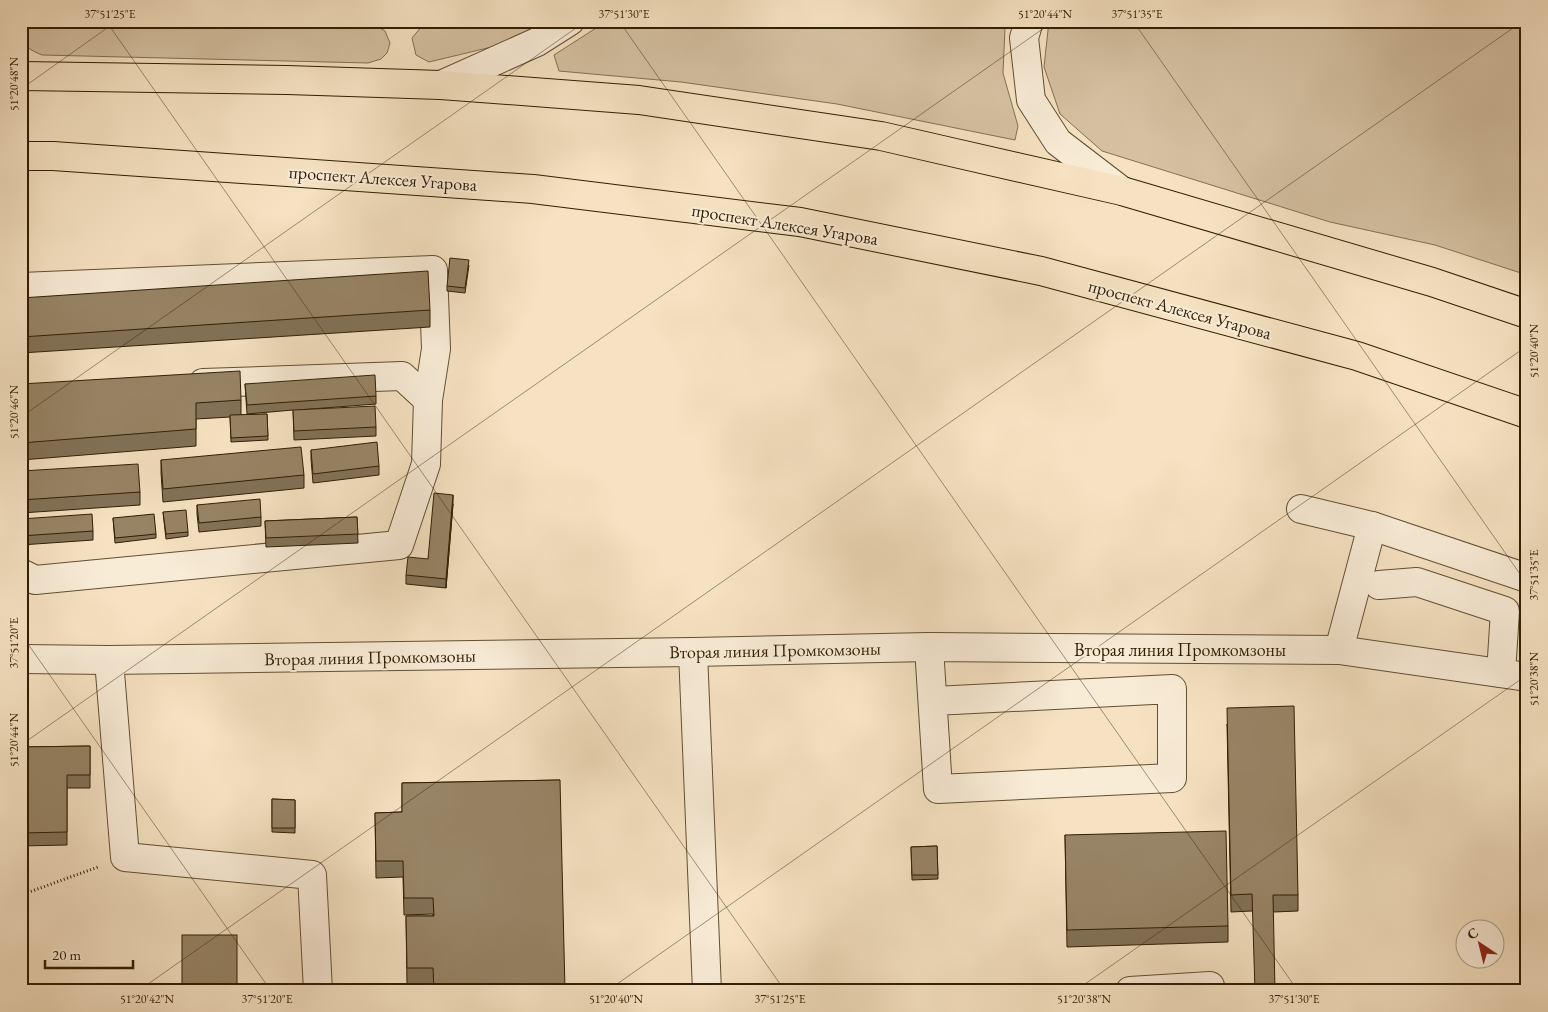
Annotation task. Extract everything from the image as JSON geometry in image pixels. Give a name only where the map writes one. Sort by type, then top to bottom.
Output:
[{"type":"main road","points":[[21,76],[287,80],[441,85],[639,100],[881,136],[1122,191],[1432,282],[1527,314]]},
{"type":"main road","name":"проспект Алексея Угарова","points":[[21,156],[53,156],[533,189],[800,222],[1050,274],[1357,356],[1527,414]]},
{"type":"street","points":[[441,85],[537,42],[570,21]]},
{"type":"street","points":[[1029,21],[1024,38],[1030,100],[1058,142],[1122,191]]},
{"type":"street","points":[[21,287],[433,270],[436,349],[428,400],[426,464],[399,545],[34,580],[21,573]]},
{"type":"street","points":[[178,384],[402,376],[428,400]]},
{"type":"street","points":[[1301,509],[1372,526],[1527,578]]},
{"type":"street","points":[[1340,650],[1372,526]]},
{"type":"street","points":[[1379,585],[1417,582],[1505,611],[1514,675]]},
{"type":"street","points":[[929,647],[934,701],[938,789],[1172,778],[1172,689],[934,701]]},
{"type":"street","name":"Вторая линия Промкомзоны","points":[[21,659],[109,660],[929,647],[1340,650],[1514,675]]},
{"type":"street","points":[[693,652],[707,991]]},
{"type":"street","points":[[109,660],[124,857],[312,875],[318,991]]},
{"type":"street","points":[[1130,991],[1210,986]]},
{"type":"path","points":[[21,895],[124,857]]},
{"type":"shaded area","points":[[28,21],[368,21],[385,31],[390,43],[387,53],[381,59],[368,63],[42,55],[26,46],[21,38],[21,33]]},
{"type":"shaded area","points":[[481,21],[552,21],[525,39],[429,62],[416,55],[412,38],[422,26],[431,22],[480,24]]},
{"type":"shaded area","points":[[607,21],[1008,21],[1005,28],[1003,73],[1018,126],[1015,140],[837,104],[681,82],[559,71],[554,55]]},
{"type":"shaded area","points":[[1049,21],[1527,22],[1527,275],[1435,245],[1330,222],[1102,151],[1060,114],[1044,67]]},
{"type":"building","points":[[450,258],[469,260],[465,288],[447,286]]},
{"type":"building","points":[[428,271],[430,310],[21,337],[21,298]]},
{"type":"building","points":[[240,371],[241,400],[196,403],[196,429],[21,443],[21,384]]},
{"type":"building","points":[[375,375],[376,396],[247,405],[245,384]]},
{"type":"building","points":[[375,406],[376,427],[294,431],[293,410]]},
{"type":"building","points":[[267,414],[268,436],[231,438],[230,415]]},
{"type":"building","points":[[377,442],[379,466],[313,474],[311,450]]},
{"type":"building","points":[[301,447],[304,475],[163,489],[161,460]]},
{"type":"building","points":[[138,464],[140,492],[21,500],[21,471]]},
{"type":"building","points":[[434,493],[453,495],[446,579],[406,575],[408,557],[428,559]]},
{"type":"building","points":[[260,499],[261,517],[199,523],[197,505]]},
{"type":"building","points":[[186,510],[188,532],[166,534],[163,512]]},
{"type":"building","points":[[92,514],[93,531],[21,536],[21,519]]},
{"type":"building","points":[[154,514],[156,534],[115,538],[113,518]]},
{"type":"building","points":[[357,517],[358,534],[266,538],[265,521]]},
{"type":"building","points":[[1294,706],[1298,895],[1273,895],[1275,991],[1255,991],[1252,894],[1231,895],[1227,708]]},
{"type":"building","points":[[90,746],[90,775],[67,775],[67,832],[21,833],[21,747]]},
{"type":"building","points":[[560,780],[565,991],[434,991],[433,968],[407,968],[406,916],[434,916],[433,898],[404,898],[403,861],[376,861],[375,813],[402,812],[402,783]]},
{"type":"building","points":[[272,799],[295,800],[295,828],[272,828]]},
{"type":"building","points":[[1226,831],[1228,926],[1067,930],[1065,835]]},
{"type":"building","points":[[937,846],[938,875],[912,875],[911,847]]},
{"type":"building","points":[[182,935],[237,935],[237,991],[182,991]]}]
